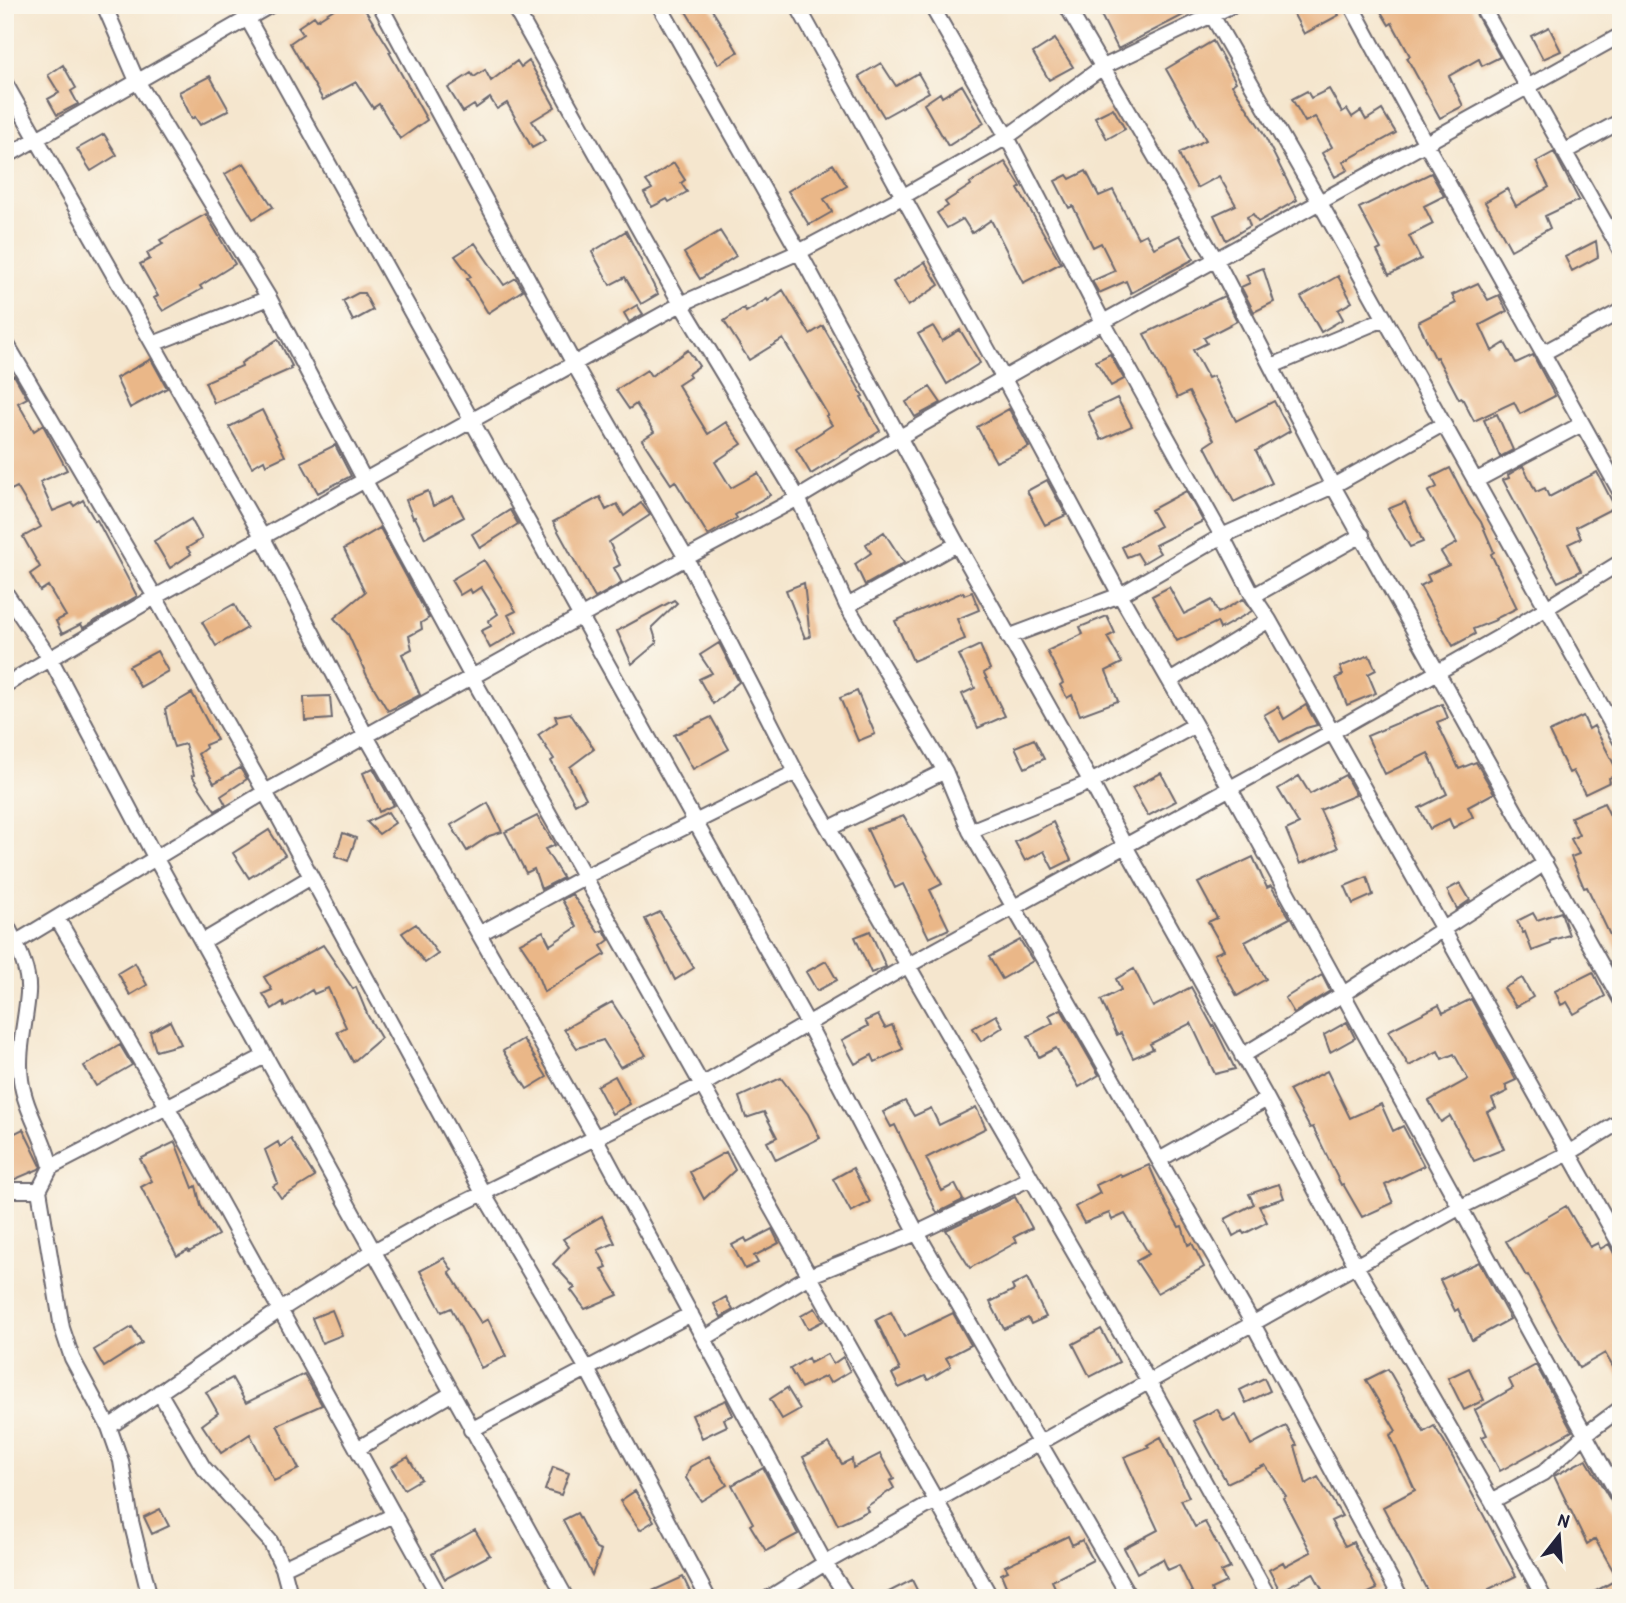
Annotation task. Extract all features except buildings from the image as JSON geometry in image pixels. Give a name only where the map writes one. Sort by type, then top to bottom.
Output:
[{"type":"street","points":[[104,5],[137,81],[269,298],[472,677],[991,1598]]},
{"type":"street","points":[[5,157],[137,81],[244,12],[271,5]]},
{"type":"street","points":[[380,5],[575,364],[686,558],[796,772],[1149,1382],[1269,1598]]},
{"type":"street","points":[[513,5],[681,304],[798,498],[847,606],[945,771],[970,831],[1253,1324],[1401,1598]]},
{"type":"street","points":[[659,5],[799,252],[898,438],[1267,1099],[1356,1266],[1492,1501],[1544,1598]]},
{"type":"street","points":[[797,5],[1621,1500]]},
{"type":"street","points":[[931,5],[1007,137],[1103,322],[1253,596],[1621,1246]]},
{"type":"street","points":[[1066,5],[1216,260],[1333,486],[1621,1000]]},
{"type":"street","points":[[5,685],[155,597],[681,304],[799,252],[902,197],[1007,137],[1101,68],[1209,11],[1233,5]]},
{"type":"street","points":[[1351,5],[1621,494]]},
{"type":"street","points":[[1481,5],[1621,251]]},
{"type":"street","points":[[1209,11],[1619,735]]},
{"type":"street","points":[[244,12],[808,1024],[917,1233],[1130,1598]]},
{"type":"street","points":[[15,943],[265,792],[798,498],[1103,322],[1621,35]]},
{"type":"street","points":[[5,83],[263,538],[366,736],[596,1139],[825,1563],[848,1598]]},
{"type":"street","points":[[1564,152],[1621,121]]},
{"type":"street","points":[[153,344],[269,298]]},
{"type":"street","points":[[1543,353],[1621,310]]},
{"type":"street","points":[[1272,366],[1384,319]]},
{"type":"street","points":[[5,341],[265,792],[483,1193],[587,1369],[708,1598]]},
{"type":"street","points":[[1008,637],[1120,595],[1222,536],[1333,486],[1443,424]]},
{"type":"street","points":[[1475,481],[1582,424]]},
{"type":"street","points":[[1253,596],[1362,535]]},
{"type":"street","points":[[847,606],[957,544]]},
{"type":"street","points":[[109,1427],[280,1310],[372,1252],[483,1193],[702,1084],[907,966],[1438,672],[1621,562]]},
{"type":"street","points":[[5,592],[51,660],[156,859],[566,1598]]},
{"type":"street","points":[[1170,681],[1269,620]]},
{"type":"street","points":[[970,831],[1091,782],[1195,725]]},
{"type":"street","points":[[830,828],[945,771]]},
{"type":"street","points":[[479,934],[584,877],[796,772]]},
{"type":"street","points":[[1242,1056],[1545,863]]},
{"type":"street","points":[[202,942],[311,877]]},
{"type":"street","points":[[57,918],[168,1108],[440,1598]]},
{"type":"street","points":[[5,921],[26,971],[29,992],[21,1055],[25,1100],[41,1135],[51,1167]]},
{"type":"street","points":[[150,1598],[131,1521],[121,1461],[109,1427],[72,1358],[62,1328],[39,1190],[51,1167],[265,1056]]},
{"type":"street","points":[[1159,1160],[1267,1099]]},
{"type":"street","points":[[769,1598],[825,1563],[1460,1208],[1569,1153],[1621,1121]]},
{"type":"street","points":[[705,1338],[809,1276],[917,1233],[1031,1178]]},
{"type":"street","points":[[5,1191],[39,1190]]},
{"type":"street","points":[[471,1430],[691,1314]]},
{"type":"street","points":[[159,1392],[203,1466],[270,1541],[283,1568],[288,1595]]},
{"type":"street","points":[[357,1449],[451,1394]]},
{"type":"street","points":[[1492,1501],[1544,1473],[1586,1434],[1621,1408]]},
{"type":"street","points":[[283,1568],[394,1515]]}]
